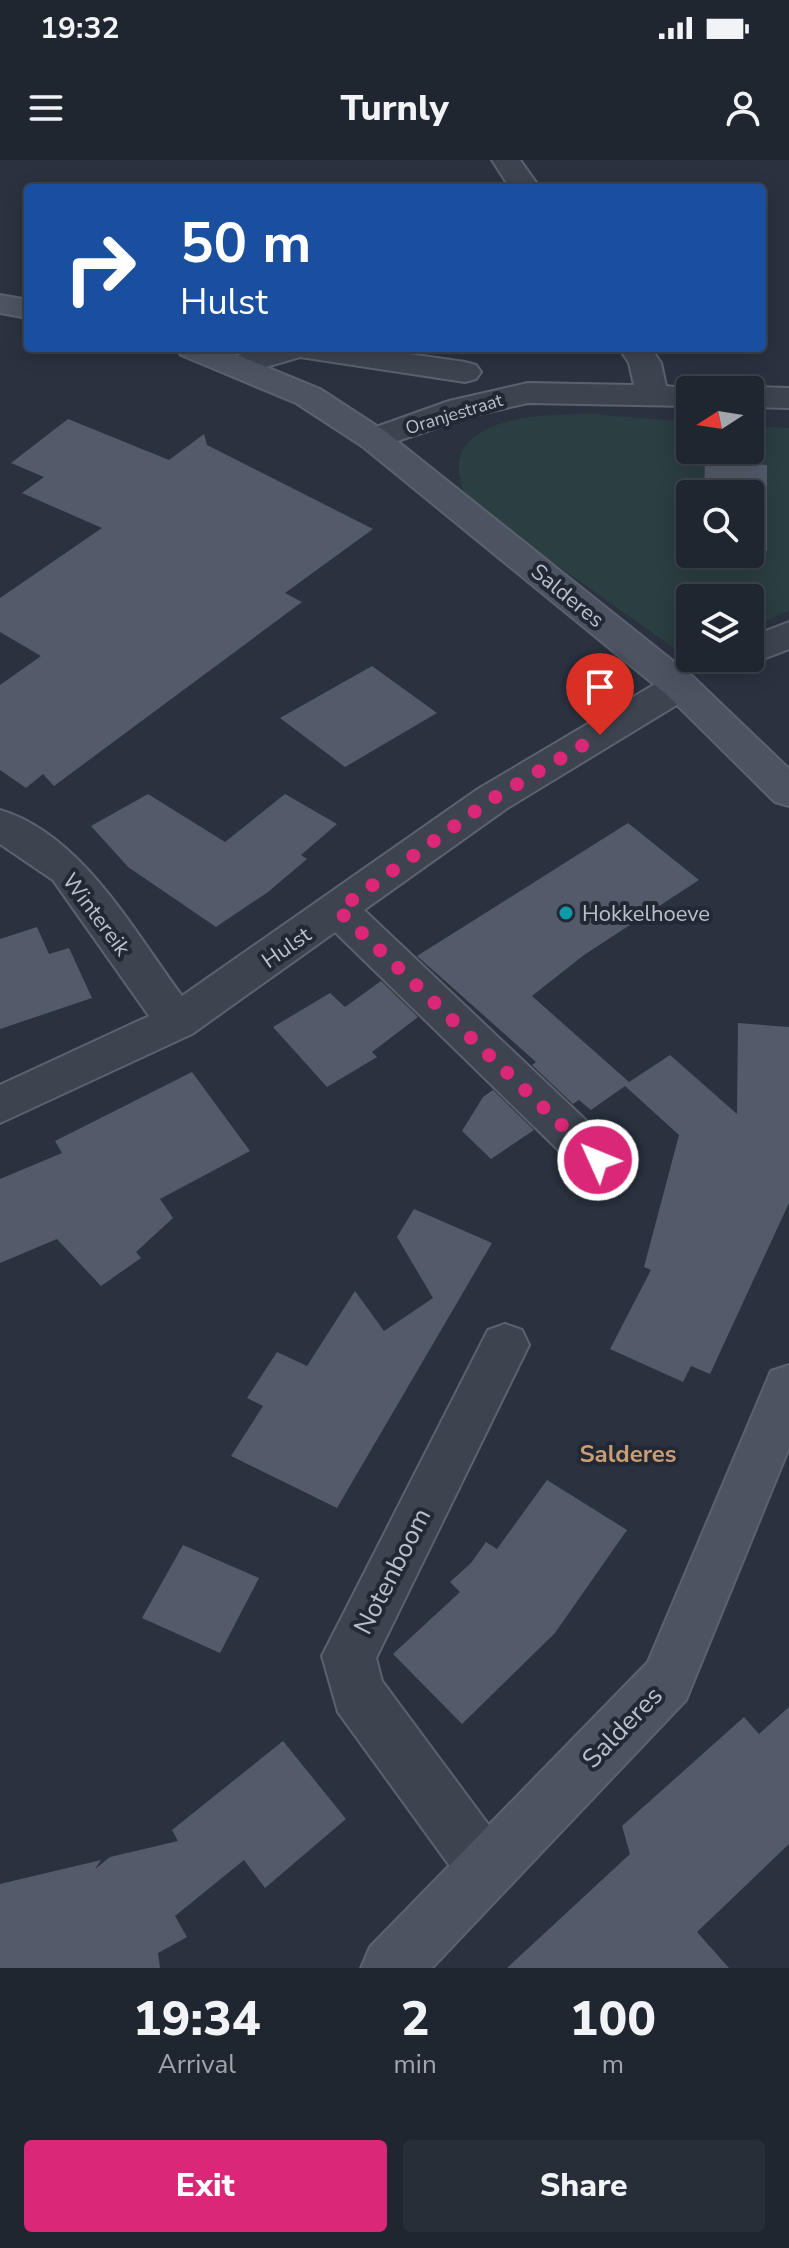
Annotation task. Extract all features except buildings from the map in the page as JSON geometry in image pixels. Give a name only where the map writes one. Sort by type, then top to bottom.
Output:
[{"type":"street","points":[[506,160],[522,184]]},
{"type":"street","points":[[0,304],[24,308]]},
{"type":"street","points":[[203,352],[308,396],[374,439]]},
{"type":"street","name":"Oranjestraat","points":[[239,365],[286,352]]},
{"type":"street","name":"Oranjestraat","points":[[328,352],[465,372]]},
{"type":"street","points":[[638,352],[645,363],[652,395]]},
{"type":"street","name":"Oranjestraat","points":[[374,439],[461,408],[528,393],[676,396]]},
{"type":"street","points":[[764,397],[789,398]]},
{"type":"street","name":"Salderes","points":[[374,439],[680,686],[789,792]]},
{"type":"street","points":[[764,646],[789,634]]},
{"type":"street","name":"Hulst","points":[[0,1105],[177,1022],[492,799],[680,686]]},
{"type":"street","name":"Wintereik","points":[[0,824],[67,870],[177,1022]]},
{"type":"street","points":[[338,910],[598,1160]]},
{"type":"street","name":"Notenboom","points":[[485,1867],[357,1693],[349,1656],[505,1345]]},
{"type":"street","name":"Salderes","points":[[391,1968],[667,1681],[789,1387]]},
{"type":"shaded area","points":[[592,414],[676,421],[676,464],[764,464],[764,427],[789,428],[789,610],[764,622],[764,584],[676,584],[676,649],[528,545],[463,491],[459,467],[461,454],[470,441],[484,431],[539,416]]},
{"type":"place","name":"Hokkelhoeve","points":[[566,913]]},
{"type":"district","name":"Salderes","points":[[628,1454]]},
{"type":"route","points":[[598,1160],[338,910],[492,799],[600,735]]}]
